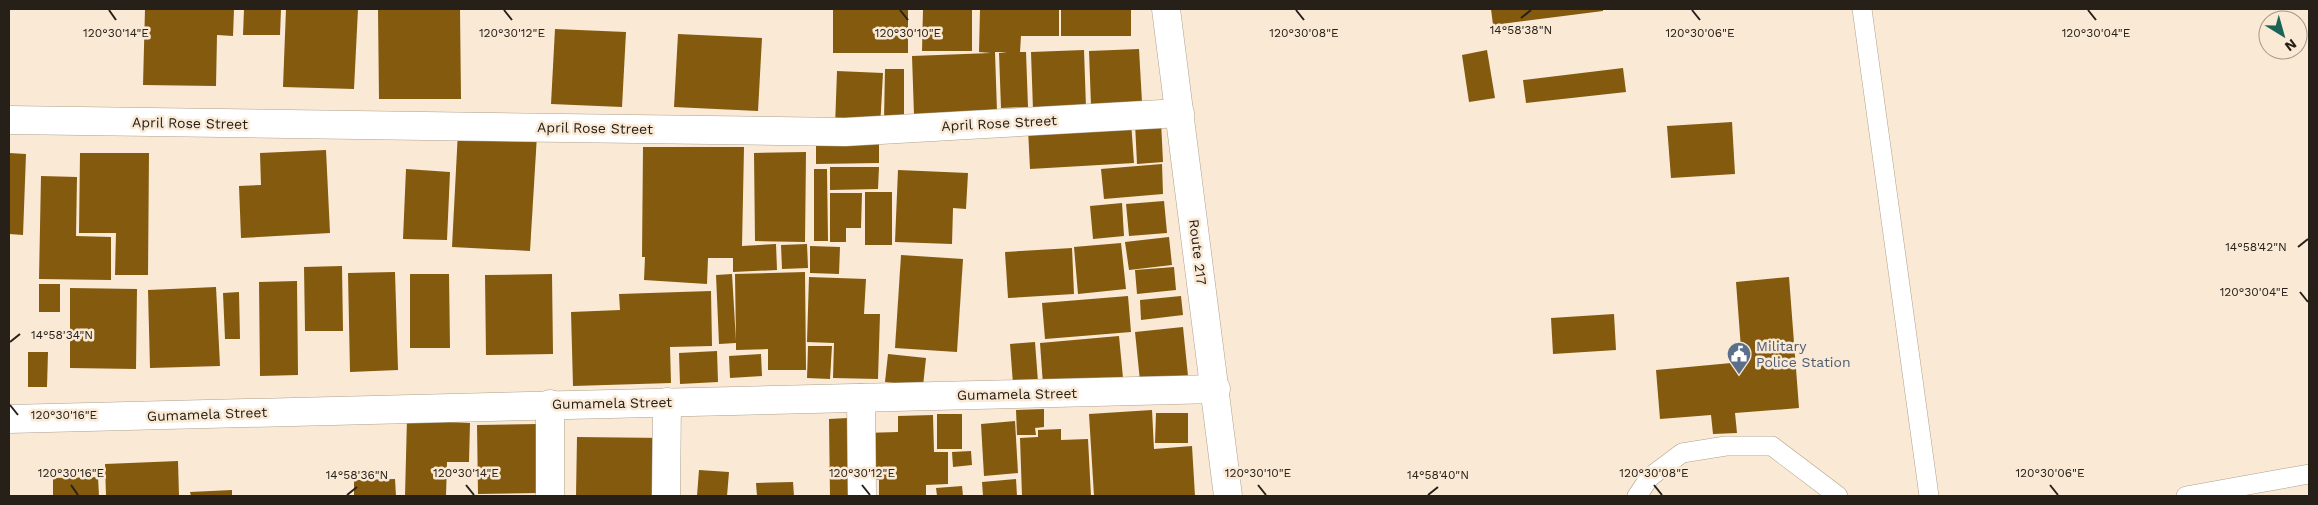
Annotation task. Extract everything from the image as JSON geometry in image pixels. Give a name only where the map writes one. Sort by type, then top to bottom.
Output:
[{"type":"street","name":"Route 217","points":[[1166,9],[1216,389],[1228,496]]},
{"type":"street","name":"April Rose Street","points":[[9,120],[845,132],[1180,113]]},
{"type":"street","name":"Gumamela Street","points":[[9,419],[550,404],[1216,389]]},
{"type":"street","points":[[861,398],[862,496]]},
{"type":"street","points":[[666,496],[667,402]]},
{"type":"street","points":[[550,404],[550,496]]},
{"type":"lane","points":[[1862,9],[1929,496]]},
{"type":"lane","points":[[1638,496],[1650,477],[1682,453],[1726,446],[1772,446],[1838,496]]},
{"type":"lane","points":[[2186,496],[2309,474]]},
{"type":"building","points":[[145,9],[234,9],[233,36],[217,35],[216,86],[143,85]]},
{"type":"building","points":[[244,9],[281,9],[280,35],[243,35]]},
{"type":"building","points":[[286,9],[358,9],[354,89],[283,87]]},
{"type":"building","points":[[378,9],[460,9],[461,99],[379,99]]},
{"type":"building","points":[[833,9],[908,9],[908,53],[833,53]]},
{"type":"building","points":[[923,9],[972,9],[972,51],[922,51]]},
{"type":"building","points":[[980,9],[1059,9],[1059,36],[1021,36],[1020,52],[1026,52],[1028,107],[1001,108],[999,53],[1007,52],[995,52],[997,112],[914,115],[912,56],[991,53],[979,52]]},
{"type":"building","points":[[1061,9],[1131,9],[1131,36],[1061,36]]},
{"type":"building","points":[[1491,9],[1603,9],[1603,11],[1493,25]]},
{"type":"building","points":[[555,29],[626,32],[622,107],[551,104]]},
{"type":"building","points":[[678,34],[762,38],[758,111],[674,107]]},
{"type":"building","points":[[1139,49],[1142,102],[1091,105],[1089,51]]},
{"type":"building","points":[[1084,50],[1086,108],[1033,110],[1031,52]]},
{"type":"building","points":[[1487,50],[1495,98],[1469,102],[1462,55]]},
{"type":"building","points":[[1623,68],[1626,92],[1526,103],[1523,80]]},
{"type":"building","points":[[885,69],[904,69],[904,120],[884,120]]},
{"type":"building","points":[[837,71],[883,73],[880,128],[835,127]]},
{"type":"building","points":[[1161,121],[1163,162],[1137,164],[1135,123]]},
{"type":"building","points":[[1131,122],[1134,163],[1030,169],[1028,129]]},
{"type":"building","points":[[1732,122],[1735,174],[1671,178],[1667,126]]},
{"type":"building","points":[[458,131],[537,135],[530,251],[452,247]]},
{"type":"building","points":[[879,134],[879,163],[816,164],[816,135]]},
{"type":"building","points":[[643,147],[744,147],[742,246],[776,244],[777,270],[733,272],[733,258],[708,258],[707,284],[644,280],[645,257],[642,257]]},
{"type":"building","points":[[326,150],[330,233],[241,238],[239,186],[261,185],[260,153]]},
{"type":"building","points":[[806,152],[805,242],[755,241],[754,153]]},
{"type":"building","points":[[9,153],[26,154],[23,235],[9,234]]},
{"type":"building","points":[[80,153],[149,153],[148,275],[115,275],[116,233],[79,233]]},
{"type":"building","points":[[1162,164],[1163,194],[1104,199],[1101,169]]},
{"type":"building","points":[[830,167],[879,167],[878,189],[830,190]]},
{"type":"building","points":[[406,169],[450,172],[447,240],[403,239]]},
{"type":"building","points":[[814,169],[827,169],[828,241],[814,241]]},
{"type":"building","points":[[898,170],[968,173],[966,209],[953,208],[952,244],[895,242]]},
{"type":"building","points":[[41,176],[77,177],[76,236],[111,237],[111,280],[39,279]]},
{"type":"building","points":[[865,192],[892,192],[892,245],[865,245]]},
{"type":"building","points":[[830,193],[862,193],[861,228],[846,228],[846,242],[830,242]]},
{"type":"building","points":[[1164,201],[1167,233],[1129,236],[1126,204]]},
{"type":"building","points":[[1122,203],[1124,236],[1093,239],[1090,206]]},
{"type":"building","points":[[1169,237],[1172,265],[1129,270],[1125,242]]},
{"type":"building","points":[[1121,243],[1126,289],[1078,294],[1074,247]]},
{"type":"building","points":[[807,244],[808,268],[782,269],[781,245]]},
{"type":"building","points":[[810,246],[840,247],[839,274],[810,273]]},
{"type":"building","points":[[1072,248],[1074,294],[1008,298],[1005,252]]},
{"type":"building","points":[[901,255],[963,259],[957,352],[895,348]]},
{"type":"building","points":[[342,266],[343,331],[305,331],[304,267]]},
{"type":"building","points":[[1174,267],[1176,290],[1137,294],[1135,270]]},
{"type":"building","points":[[395,272],[398,370],[350,372],[348,273]]},
{"type":"building","points":[[805,272],[806,370],[768,370],[768,349],[736,350],[736,343],[719,344],[716,275],[732,274],[736,341],[735,274]]},
{"type":"building","points":[[410,274],[449,274],[450,348],[410,348]]},
{"type":"building","points":[[552,274],[553,354],[486,355],[485,275]]},
{"type":"building","points":[[809,277],[866,279],[864,314],[880,314],[878,379],[833,378],[834,343],[807,342]]},
{"type":"building","name":"Military Police Station","points":[[1789,277],[1799,408],[1735,413],[1737,433],[1713,434],[1711,415],[1660,419],[1656,370],[1742,362],[1736,282]]},
{"type":"building","points":[[297,281],[298,375],[260,376],[259,282]]},
{"type":"building","points":[[39,284],[60,284],[60,312],[39,312]]},
{"type":"building","points":[[216,287],[220,366],[150,368],[148,290]]},
{"type":"building","points":[[70,288],[137,289],[136,369],[70,368]]},
{"type":"building","points":[[711,291],[712,346],[670,347],[671,383],[573,386],[571,312],[620,310],[619,294]]},
{"type":"building","points":[[239,292],[240,339],[225,339],[223,293]]},
{"type":"building","points":[[1128,296],[1131,332],[1045,339],[1042,303]]},
{"type":"building","points":[[1181,296],[1183,315],[1141,320],[1140,300]]},
{"type":"building","points":[[1614,314],[1616,350],[1553,354],[1551,318]]},
{"type":"building","points":[[1183,327],[1188,376],[1140,381],[1135,332]]},
{"type":"building","points":[[1119,336],[1123,378],[1043,385],[1040,343]]},
{"type":"building","points":[[1035,342],[1038,382],[1013,384],[1010,344]]},
{"type":"building","points":[[808,346],[832,346],[830,379],[807,378]]},
{"type":"building","points":[[717,351],[718,382],[680,384],[679,353]]},
{"type":"building","points":[[28,352],[48,352],[47,387],[28,387]]},
{"type":"building","points":[[761,354],[762,376],[730,378],[729,356]]},
{"type":"building","points":[[888,354],[926,358],[923,386],[885,382]]},
{"type":"building","points":[[1044,409],[1044,427],[1035,428],[1036,435],[1017,435],[1016,410]]},
{"type":"building","points":[[1152,410],[1154,449],[1192,446],[1195,496],[1094,496],[1089,414]]},
{"type":"building","points":[[1156,413],[1188,413],[1188,443],[1155,443]]},
{"type":"building","points":[[937,414],[962,414],[962,449],[937,449]]},
{"type":"building","points":[[933,415],[934,452],[948,452],[948,484],[926,485],[926,496],[879,496],[879,480],[865,480],[864,433],[898,432],[898,416]]},
{"type":"building","points":[[407,418],[449,419],[449,422],[470,423],[469,462],[447,462],[446,496],[405,496]]},
{"type":"building","points":[[848,418],[849,496],[830,496],[829,419]]},
{"type":"building","points":[[1015,421],[1018,473],[984,476],[981,424]]},
{"type":"building","points":[[538,424],[540,493],[478,494],[477,425]]},
{"type":"building","points":[[1061,429],[1061,440],[1088,439],[1091,496],[1022,496],[1020,438],[1038,437],[1038,430]]},
{"type":"building","points":[[577,437],[665,438],[665,496],[576,496]]},
{"type":"building","points":[[971,451],[972,465],[953,467],[952,452]]},
{"type":"building","points":[[178,461],[179,496],[106,496],[105,464]]},
{"type":"building","points":[[699,470],[729,472],[727,496],[697,496]]},
{"type":"building","points":[[98,477],[99,496],[53,496],[53,478]]},
{"type":"building","points":[[395,479],[396,496],[354,496],[354,480]]},
{"type":"building","points":[[1016,479],[1017,496],[983,496],[982,482]]},
{"type":"building","points":[[793,482],[794,496],[757,496],[756,483]]},
{"type":"building","points":[[962,486],[963,496],[937,496],[936,488]]},
{"type":"building","points":[[232,490],[232,496],[191,496],[190,492]]},
{"type":"place","name":"Military Police Station","points":[[1739,375]]}]
